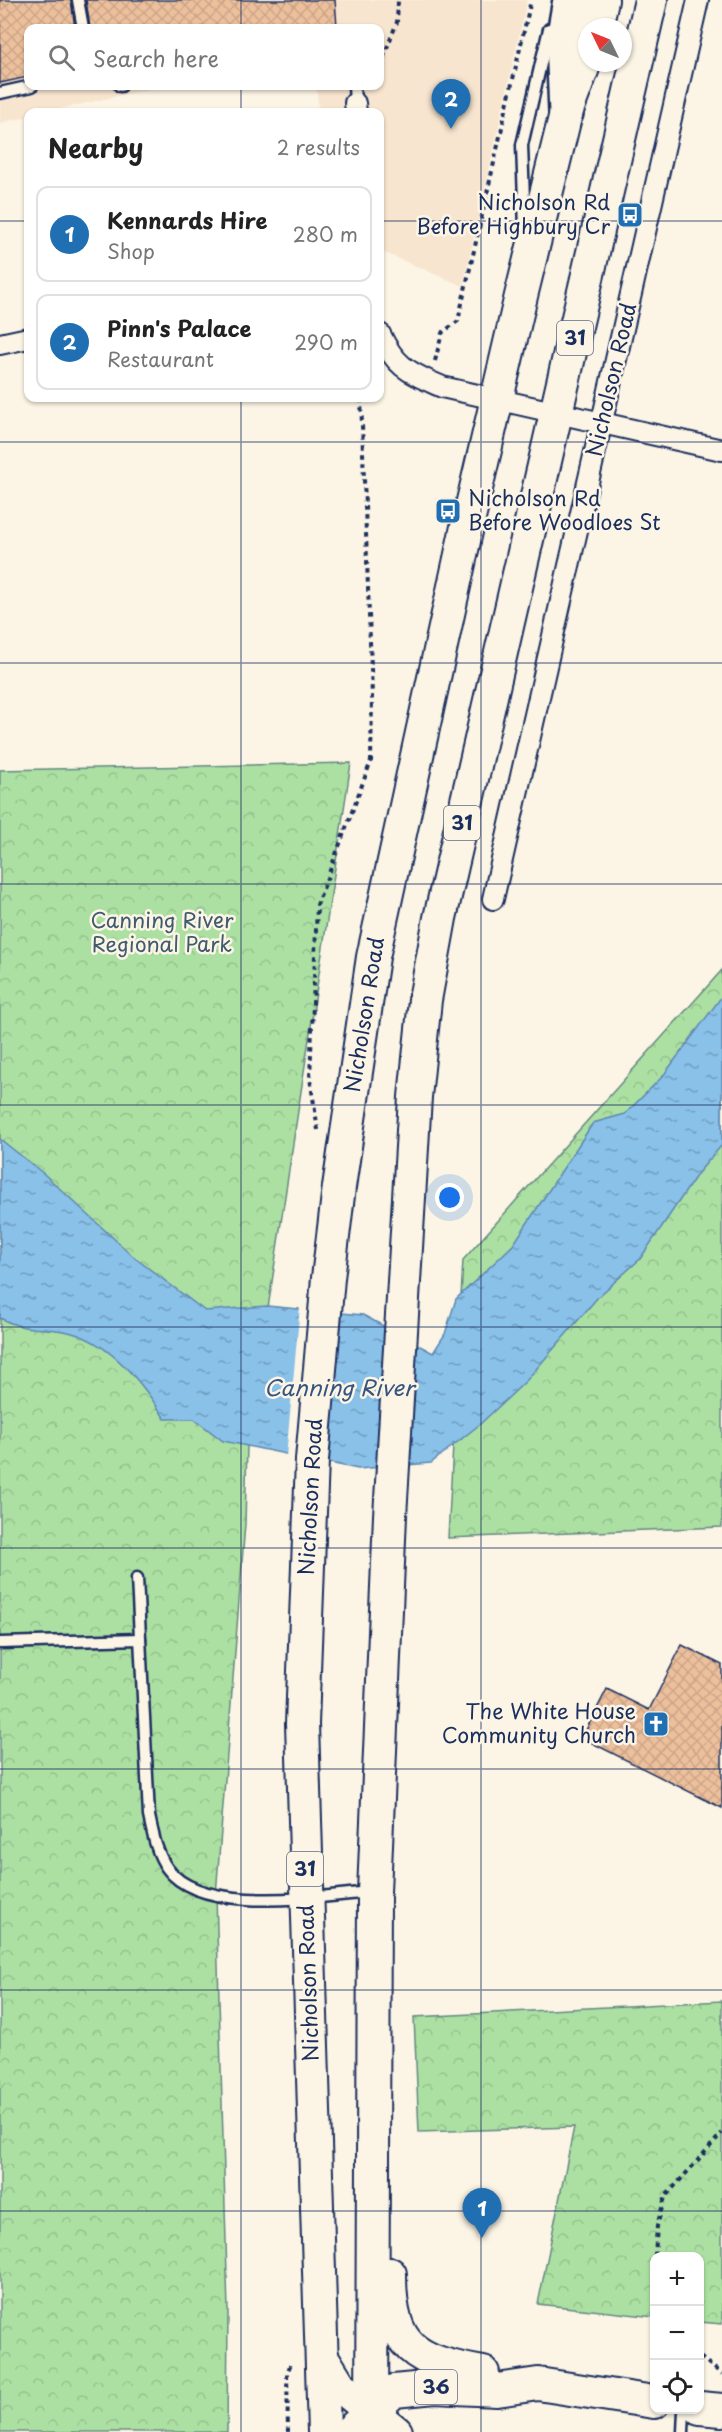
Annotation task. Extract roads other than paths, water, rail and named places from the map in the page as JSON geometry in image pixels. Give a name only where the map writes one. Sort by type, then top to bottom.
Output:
[{"type":"highway","points":[[561,8],[566,113]]},
{"type":"main road","points":[[598,18],[602,0]]},
{"type":"main road","name":"31","points":[[372,2427],[374,1892],[390,1516],[415,1097],[424,1000],[440,918],[558,413],[651,0]]},
{"type":"main road","name":"Nicholson Road","points":[[324,2432],[324,2360],[306,1896],[302,1724],[308,1552],[319,1370],[339,1187],[373,957],[526,277],[566,113],[581,72]]},
{"type":"main road","points":[[372,2187],[390,2231],[390,2284],[394,2321],[411,2348],[426,2359],[444,2366],[538,2384]]},
{"type":"main road","points":[[324,2360],[340,2386],[372,2427]]},
{"type":"main road","name":"36","points":[[372,2427],[394,2391],[435,2387],[497,2390],[538,2384],[650,2401]]},
{"type":"main road","points":[[704,2408],[722,2410]]},
{"type":"street","name":"Nicholson Road","points":[[493,899],[698,0]]},
{"type":"street","points":[[0,344],[24,339]]},
{"type":"street","points":[[384,342],[391,357],[412,374],[442,387],[722,450]]},
{"type":"lane","points":[[78,0],[82,24]]},
{"type":"lane","points":[[526,277],[522,145],[561,8]]},
{"type":"lane","points":[[0,93],[24,88]]},
{"type":"lane","points":[[137,1578],[149,1816],[155,1845],[168,1869],[188,1886],[216,1895],[253,1898],[374,1892]]},
{"type":"lane","points":[[0,1643],[140,1639]]},
{"type":"lane","points":[[683,2432],[684,2414]]},
{"type":"water","name":"Canning River","points":[[722,996],[722,1145],[698,1173],[640,1259],[598,1297],[526,1381],[479,1425],[431,1463],[358,1469],[223,1441],[194,1419],[165,1419],[134,1377],[109,1352],[94,1342],[79,1335],[24,1327],[0,1318],[0,1139],[44,1174],[135,1258],[205,1311],[267,1306],[363,1315],[433,1353],[445,1334],[456,1299],[513,1245],[593,1123],[625,1114],[663,1076]]},
{"type":"place","name":"Pinn's Palace","points":[[451,129]]},
{"type":"place","name":"Nicholson Rd Before Highbury Cr","points":[[630,215]]},
{"type":"place","name":"Nicholson Rd Before Woodloes St","points":[[448,511]]},
{"type":"place","name":"The White House Community Church","points":[[656,1724]]},
{"type":"place","name":"Kennards Hire","points":[[482,2238]]},
{"type":"park label","name":"Canning River Regional Park","points":[[162,933]]}]
